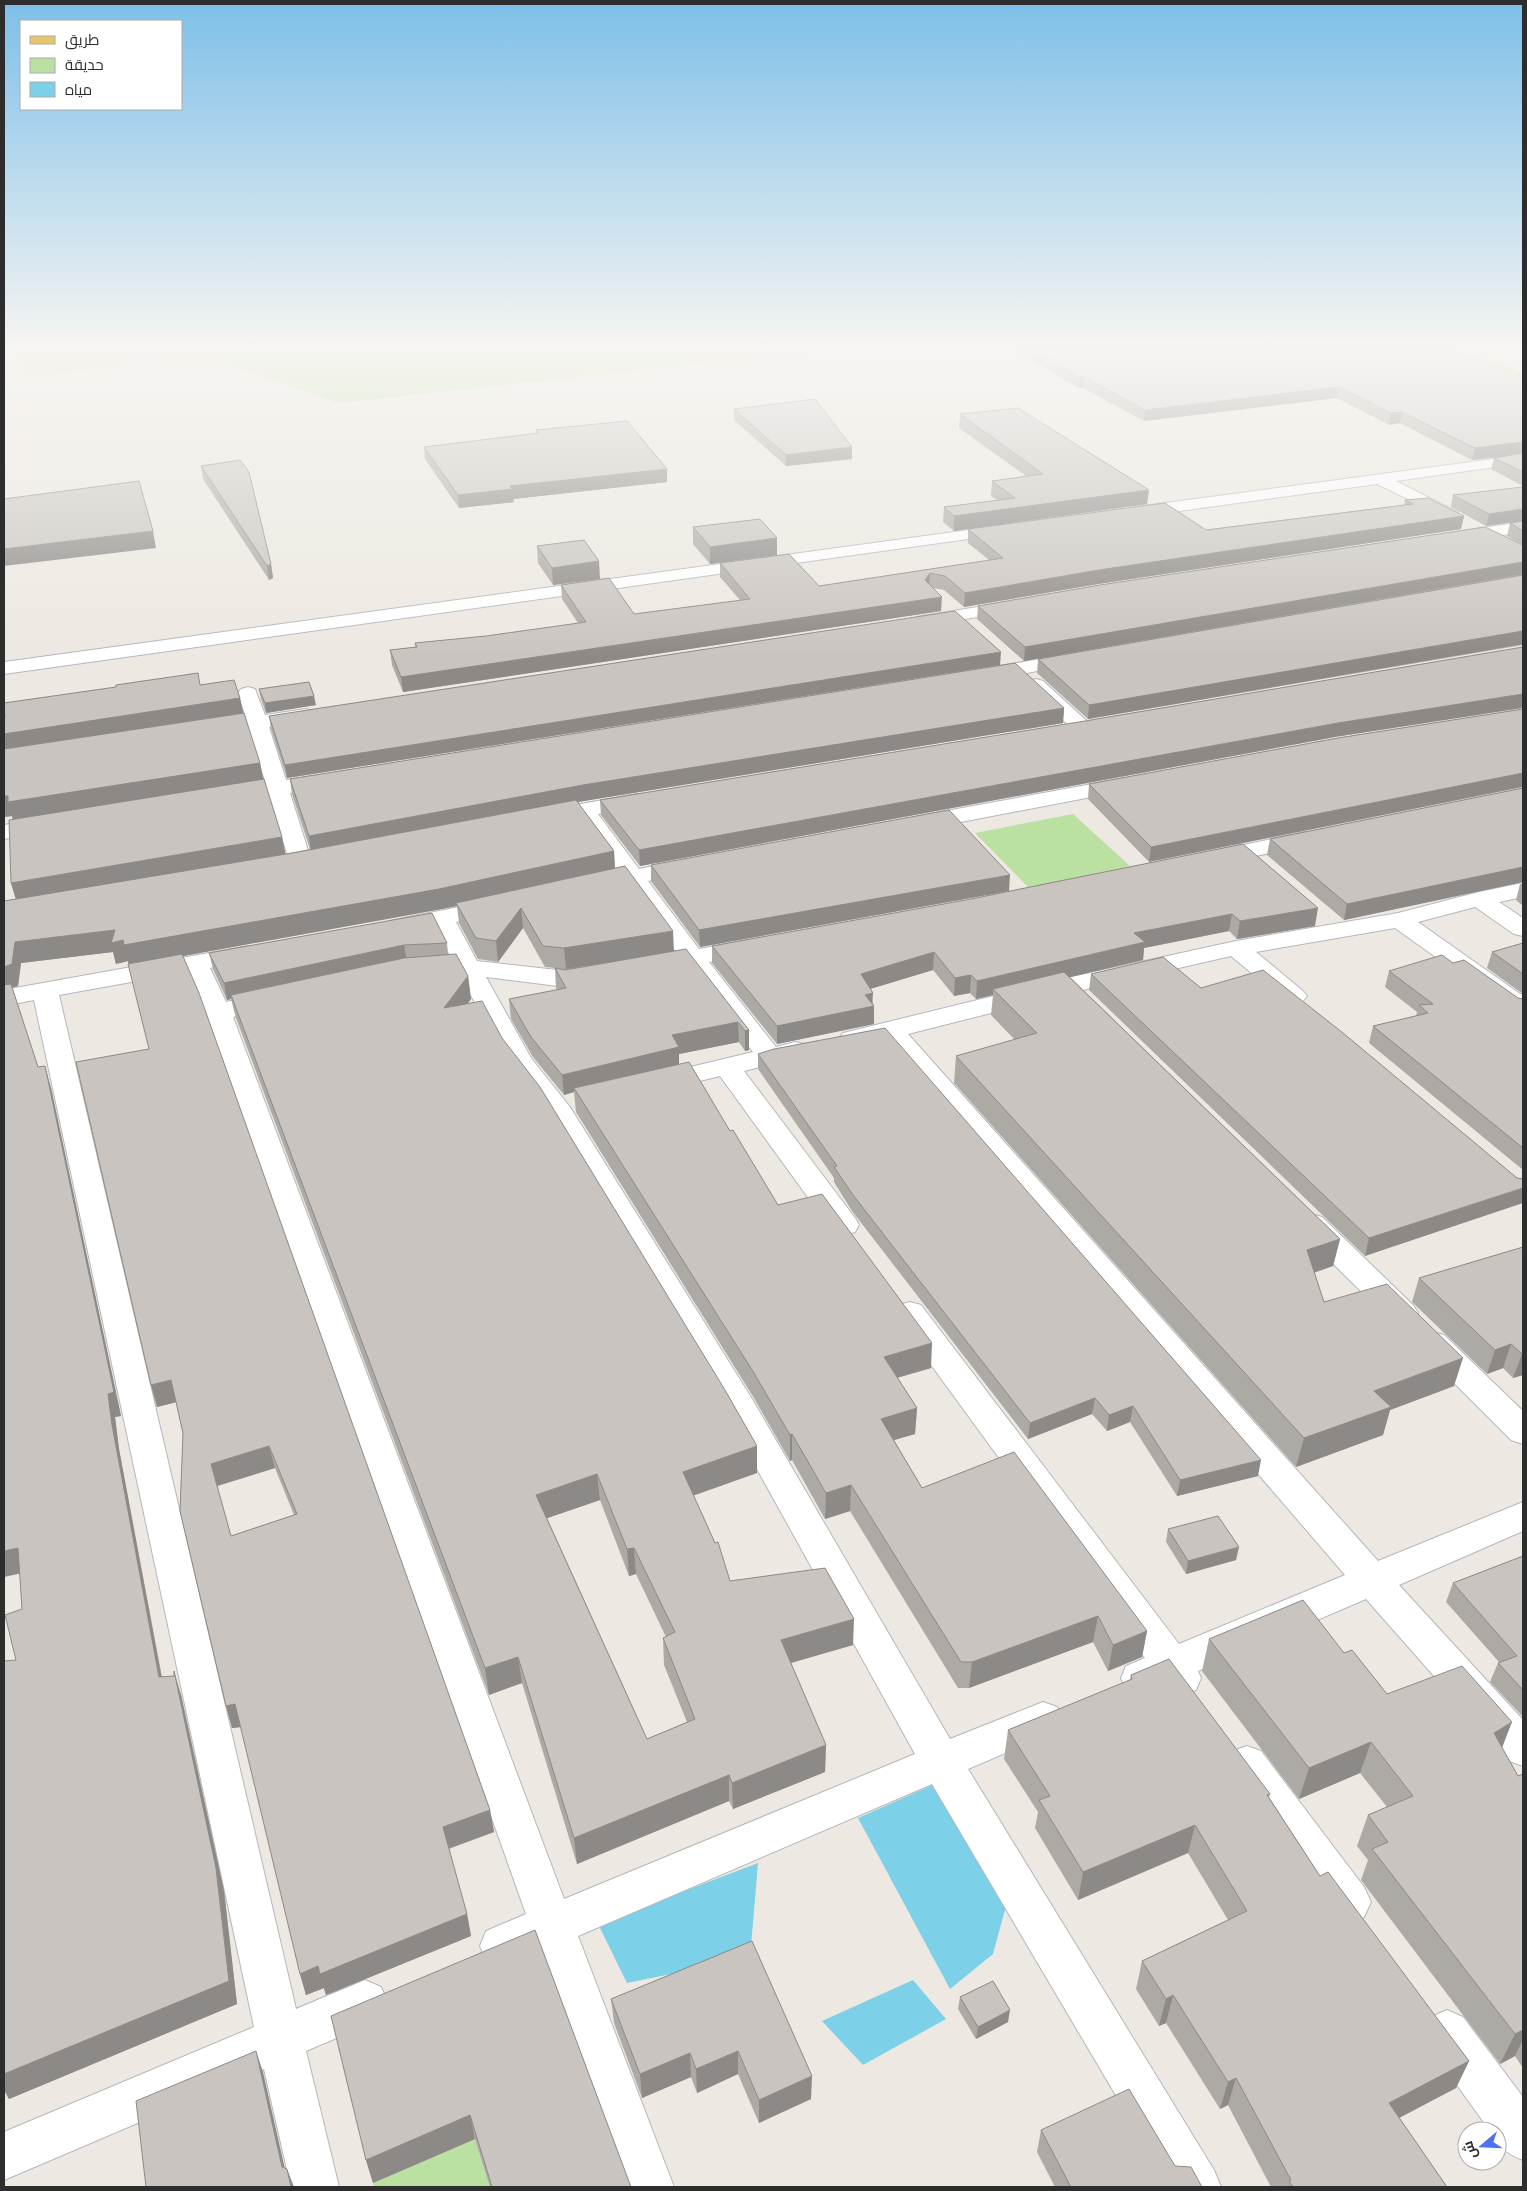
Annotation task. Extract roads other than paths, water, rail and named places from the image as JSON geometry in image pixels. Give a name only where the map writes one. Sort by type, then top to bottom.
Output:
[{"type":"street","points":[[1114,515],[1523,459]]},
{"type":"street","points":[[1380,478],[1507,545]]},
{"type":"street","points":[[4,668],[1026,527]]},
{"type":"street","points":[[1435,540],[1523,527]]},
{"type":"street","points":[[941,599],[974,629]]},
{"type":"street","points":[[901,624],[960,616],[1034,602]]},
{"type":"street","points":[[962,678],[1096,655]]},
{"type":"street","points":[[1004,656],[1093,726],[1054,733]]},
{"type":"street","points":[[248,693],[301,863]]},
{"type":"street","points":[[191,733],[325,712]]},
{"type":"street","points":[[215,798],[346,777]]},
{"type":"street","points":[[896,827],[1150,780]]},
{"type":"street","points":[[526,821],[652,799]]},
{"type":"street","points":[[584,810],[693,958],[769,1055]]},
{"type":"street","points":[[4,832],[62,823]]},
{"type":"street","points":[[1189,863],[1323,835]]},
{"type":"street","points":[[1246,851],[1267,869]]},
{"type":"street","points":[[576,889],[633,876],[711,862]]},
{"type":"street","points":[[632,1089],[727,1068],[769,1055],[891,1031],[1067,986],[1236,948],[1399,920],[1479,899],[1523,890]]},
{"type":"street","points":[[1479,899],[1523,929]]},
{"type":"street","points":[[376,930],[518,901]]},
{"type":"street","points":[[1316,912],[1337,930]]},
{"type":"street","points":[[442,918],[519,1061],[570,1103],[941,1762],[1197,2187]]},
{"type":"street","points":[[1399,920],[1523,1008]]},
{"type":"street","points":[[433,969],[468,967],[566,979],[773,943]]},
{"type":"street","points":[[1236,948],[1311,1011]]},
{"type":"street","points":[[4,998],[271,949]]},
{"type":"street","points":[[195,963],[218,1012],[552,1926],[650,2187]]},
{"type":"street","points":[[1067,986],[1088,1007]]},
{"type":"street","points":[[45,990],[279,2039],[315,2187]]},
{"type":"street","points":[[218,1012],[294,996]]},
{"type":"street","points":[[891,1031],[1372,1580],[1523,1748]]},
{"type":"street","points":[[727,1068],[863,1250]]},
{"type":"street","points":[[1295,1208],[1523,1430]]},
{"type":"street","points":[[893,1290],[1202,1704]]},
{"type":"street","points":[[470,1960],[1523,1516]]},
{"type":"street","points":[[1226,1736],[1368,1928]]},
{"type":"street","points":[[4,2156],[397,1990]]},
{"type":"street","points":[[1428,2008],[1523,2136]]},
{"type":"water","points":[[935,1784],[1006,1906],[993,1954],[950,1989],[858,1818]]},
{"type":"water","points":[[758,1863],[750,1958],[627,1983],[598,1924]]},
{"type":"water","points":[[913,1980],[946,2019],[863,2065],[822,2021]]}]
